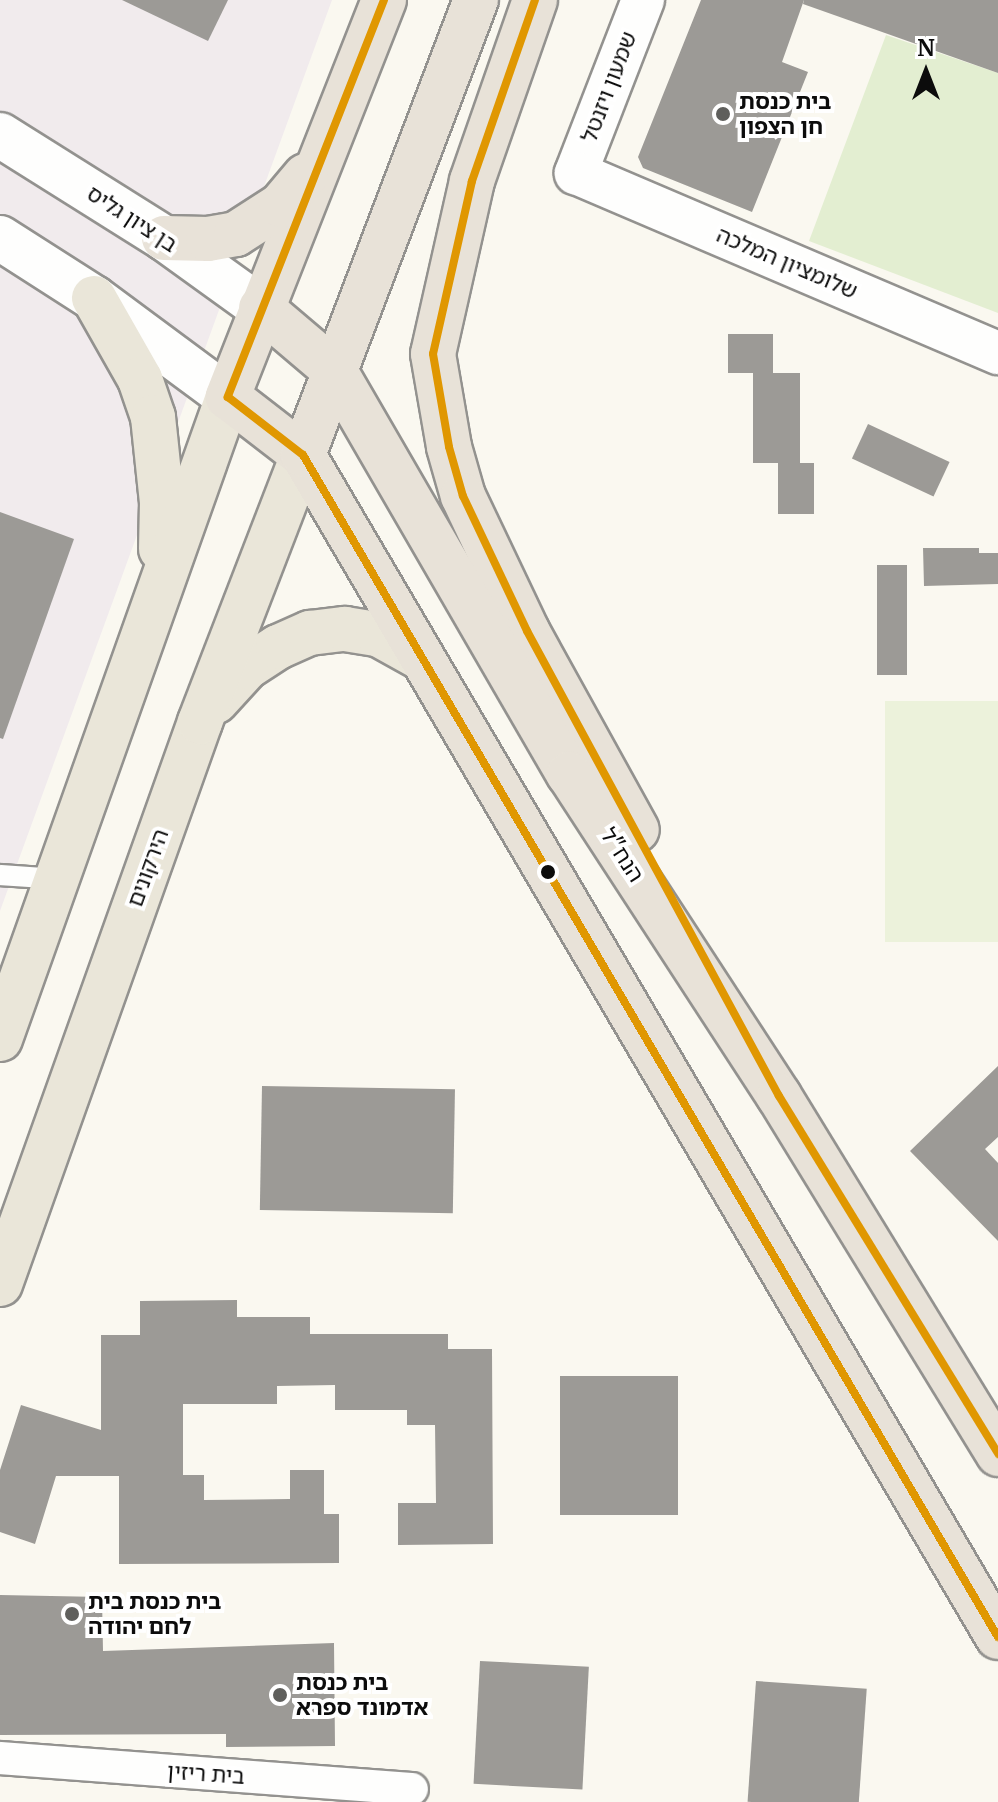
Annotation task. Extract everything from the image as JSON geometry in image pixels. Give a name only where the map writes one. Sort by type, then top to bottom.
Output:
[{"type":"highway","points":[[384,0],[228,397],[303,455],[569,902],[998,1637]]},
{"type":"highway","points":[[303,455],[476,0]]},
{"type":"highway","points":[[535,0],[472,181],[433,354],[449,447],[463,496],[527,631],[779,1096]]},
{"type":"highway","points":[[164,238],[208,239],[236,234],[259,222],[281,205],[322,152]]},
{"type":"highway","name":"הנח\"ל","points":[[261,308],[335,371],[569,774],[779,1096],[998,1454]]},
{"type":"main road","points":[[94,298],[140,379],[153,417],[162,502],[161,581]]},
{"type":"main road","points":[[0,1039],[228,397]]},
{"type":"main road","name":"הירקונים","points":[[0,1284],[200,722],[303,455]]},
{"type":"main road","points":[[200,722],[247,667],[278,647],[310,633],[345,629],[378,634],[423,659]]},
{"type":"street","name":"שמעון ויזנטל","points":[[576,173],[643,0]]},
{"type":"street","name":"בן ציון גליס","points":[[0,135],[164,238],[261,308]]},
{"type":"street","name":"שלומציון המלכה","points":[[576,173],[998,353]]},
{"type":"street","points":[[0,238],[94,298],[228,397]]},
{"type":"street","name":"בית ריזין","points":[[0,1758],[412,1789]]},
{"type":"lane","points":[[0,875],[58,879]]},
{"type":"shaded area","points":[[0,0],[332,0],[0,911]]},
{"type":"green space","points":[[886,35],[998,73],[998,313],[809,241]]},
{"type":"green space","points":[[885,701],[998,701],[998,942],[885,942]]},
{"type":"building","points":[[122,0],[228,0],[208,41]]},
{"type":"building","name":"בית כנסת חן הצפון","points":[[701,0],[804,0],[782,62],[808,72],[752,212],[643,168],[638,157]]},
{"type":"building","points":[[804,0],[998,0],[998,73],[803,4]]},
{"type":"building","points":[[728,334],[773,334],[773,373],[800,373],[800,463],[814,463],[814,514],[778,514],[778,463],[753,463],[753,373],[728,373]]},
{"type":"building","points":[[868,424],[950,462],[934,496],[852,458]]},
{"type":"building","points":[[0,512],[74,539],[3,739],[0,738]]},
{"type":"building","points":[[923,548],[979,548],[979,553],[998,553],[998,584],[924,586]]},
{"type":"building","points":[[877,565],[907,565],[907,675],[877,675]]},
{"type":"building","points":[[998,1066],[998,1137],[985,1149],[998,1163],[998,1241],[910,1151]]},
{"type":"building","points":[[262,1086],[455,1089],[453,1213],[260,1210]]},
{"type":"building","points":[[237,1300],[237,1317],[310,1317],[310,1334],[448,1334],[448,1349],[492,1349],[493,1544],[398,1545],[398,1503],[436,1503],[435,1425],[407,1425],[407,1410],[335,1410],[335,1385],[277,1386],[277,1404],[183,1404],[183,1475],[204,1475],[204,1500],[290,1499],[290,1470],[324,1470],[324,1514],[339,1514],[339,1563],[119,1564],[119,1476],[56,1476],[35,1544],[0,1532],[0,1470],[21,1405],[101,1430],[101,1335],[140,1335],[140,1301]]},
{"type":"building","points":[[560,1376],[678,1376],[678,1515],[560,1515]]},
{"type":"building","points":[[0,1595],[102,1597],[103,1651],[334,1643],[335,1746],[226,1747],[226,1734],[0,1735]]},
{"type":"building","points":[[480,1661],[589,1667],[582,1790],[474,1784]]},
{"type":"building","points":[[756,1681],[867,1689],[859,1802],[748,1802]]},
{"type":"transit line","points":[[384,0],[228,397],[303,455],[998,1637]]},
{"type":"transit line","points":[[535,0],[472,181],[433,354],[449,447],[463,496],[527,631],[779,1096],[998,1454]]},
{"type":"place","name":"בית כנסת חן הצפון","points":[[723,114]]},
{"type":"place","name":"בית כנסת בית לחם יהודה","points":[[72,1614]]},
{"type":"place","name":"בית כנסת אדמונד ספרא","points":[[280,1695]]}]
